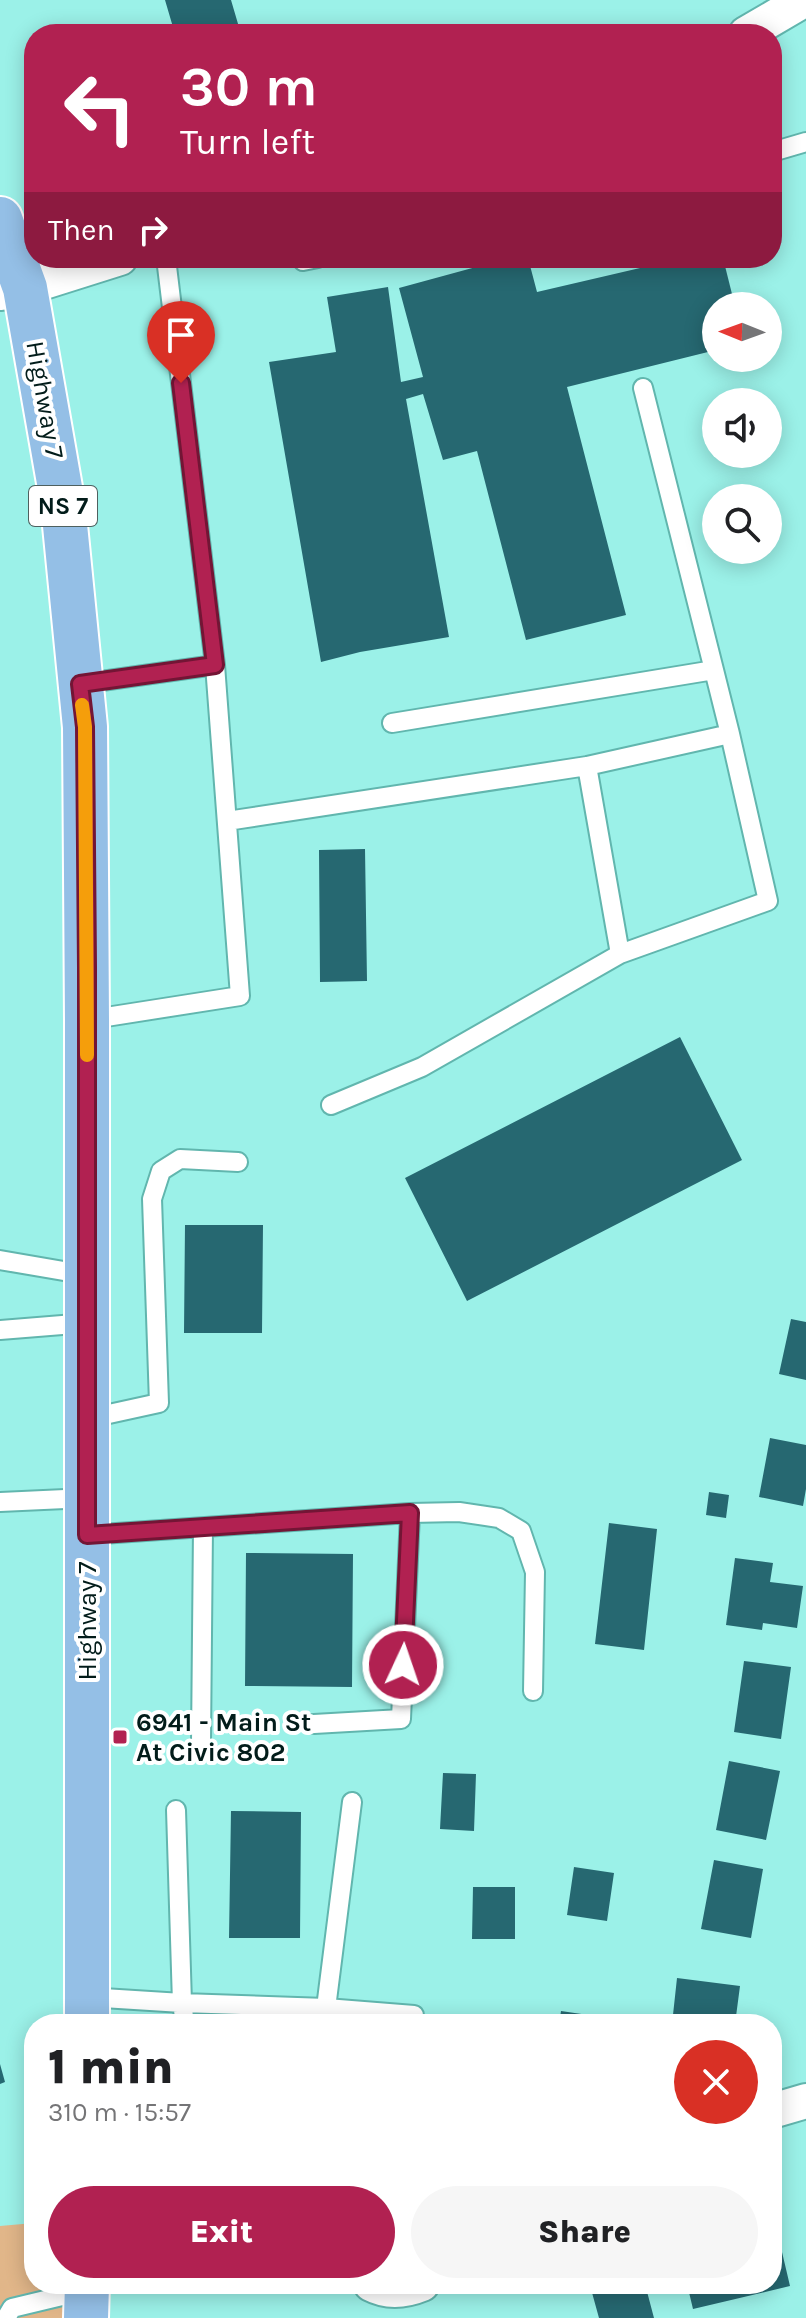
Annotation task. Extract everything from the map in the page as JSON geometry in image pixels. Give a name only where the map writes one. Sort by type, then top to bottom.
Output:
[{"type":"main road","name":"Highway 7","points":[[0,219],[13,291],[63,505],[85,727],[87,2010]]},
{"type":"street","points":[[763,24],[804,0]]},
{"type":"street","points":[[13,291],[88,268]]},
{"type":"street","points":[[782,2108],[806,2101]]},
{"type":"lane","points":[[782,149],[806,142]]},
{"type":"lane","points":[[87,1020],[240,996],[215,665],[167,268]]},
{"type":"lane","points":[[331,1105],[422,1067],[620,954],[768,901],[730,734],[643,388]]},
{"type":"lane","points":[[80,684],[215,665]]},
{"type":"lane","points":[[392,723],[714,670]]},
{"type":"lane","points":[[227,821],[587,766],[730,734]]},
{"type":"lane","points":[[587,766],[620,954]]},
{"type":"lane","points":[[86,1419],[159,1403],[152,1199],[161,1171],[180,1159],[238,1162]]},
{"type":"lane","points":[[0,1260],[87,1275]]},
{"type":"lane","points":[[0,1330],[87,1323]]},
{"type":"lane","points":[[0,1502],[87,1516],[203,1528],[410,1513],[459,1512],[499,1518],[521,1531],[535,1572],[533,1691]]},
{"type":"lane","points":[[314,1724],[401,1719],[410,1513]]},
{"type":"lane","points":[[201,1741],[203,1528]]},
{"type":"lane","points":[[326,2008],[352,1802]]},
{"type":"lane","points":[[176,1810],[184,2014]]},
{"type":"lane","points":[[87,2010],[182,2003],[401,2014]]},
{"type":"lane","points":[[6,2311],[87,2297]]},
{"type":"shaded area","points":[[24,2224],[24,2294],[76,2294],[76,2318],[0,2318],[0,2226]]},
{"type":"building","points":[[165,0],[231,0],[238,24],[172,24]]},
{"type":"building","points":[[472,268],[531,268],[537,292],[640,268],[726,268],[732,292],[702,292],[702,353],[567,387],[626,615],[526,640],[477,451],[443,460],[423,394],[406,399],[449,637],[321,662],[269,362],[336,352],[327,297],[388,287],[401,382],[423,377],[399,288]]},
{"type":"building","points":[[365,849],[367,981],[320,982],[319,850]]},
{"type":"building","points":[[680,1037],[742,1160],[467,1301],[405,1178]]},
{"type":"building","points":[[185,1225],[263,1225],[262,1333],[184,1333]]},
{"type":"building","points":[[791,1319],[806,1322],[806,1380],[779,1374]]},
{"type":"building","points":[[770,1438],[806,1445],[803,1506],[759,1497]]},
{"type":"building","points":[[709,1492],[729,1495],[726,1518],[706,1515]]},
{"type":"building","points":[[609,1523],[657,1529],[644,1650],[595,1644]]},
{"type":"building","points":[[246,1553],[353,1554],[352,1687],[245,1686]]},
{"type":"building","points":[[735,1558],[773,1563],[770,1582],[803,1586],[797,1628],[763,1623],[762,1630],[726,1625]]},
{"type":"building","points":[[744,1661],[791,1667],[781,1739],[734,1732]]},
{"type":"building","points":[[729,1761],[780,1771],[766,1840],[716,1830]]},
{"type":"building","points":[[443,1773],[476,1774],[474,1831],[440,1829]]},
{"type":"building","points":[[231,1811],[301,1812],[300,1938],[229,1938]]},
{"type":"building","points":[[714,1860],[763,1869],[751,1938],[701,1929]]},
{"type":"building","points":[[574,1867],[614,1873],[607,1921],[567,1915]]},
{"type":"building","points":[[473,1887],[515,1887],[515,1939],[472,1939]]},
{"type":"building","points":[[677,1978],[740,1986],[736,2014],[673,2014]]},
{"type":"building","points":[[0,2064],[5,2082],[0,2084]]},
{"type":"building","points":[[782,2252],[790,2286],[782,2288]]},
{"type":"building","points":[[592,2294],[648,2294],[654,2318],[599,2318]]},
{"type":"building","points":[[689,2294],[756,2294],[693,2309]]},
{"type":"slow traffic","points":[[82,705],[85,727],[87,1055]]},
{"type":"place","name":"6941 - Main St At Civic 802","points":[[120,1737]]},
{"type":"route","points":[[181,383],[215,665],[80,684],[85,727],[87,967],[87,1535],[410,1513],[403,1665]]}]
